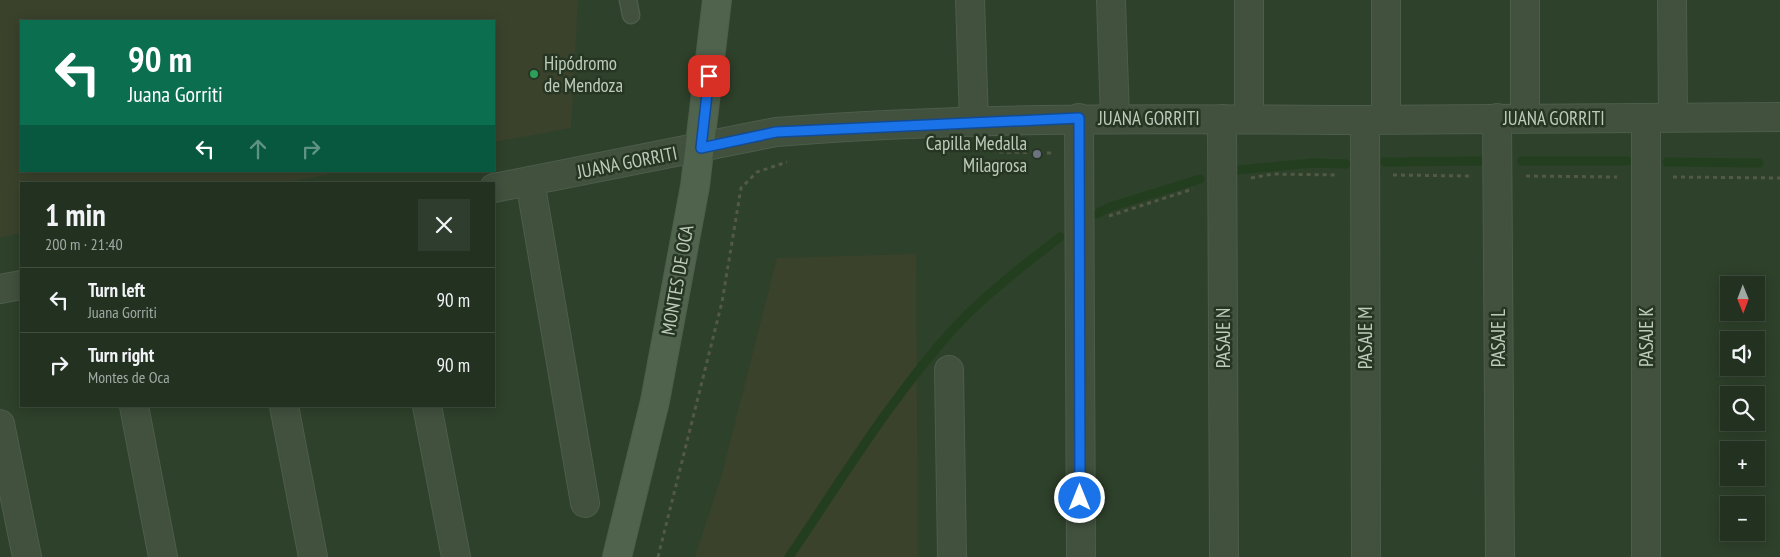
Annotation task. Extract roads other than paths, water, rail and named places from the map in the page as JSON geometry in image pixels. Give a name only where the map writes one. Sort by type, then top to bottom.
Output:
[{"type":"main road","name":"MONTES DE OCA","points":[[617,557],[655,402],[701,148],[717,0]]},
{"type":"street","points":[[970,0],[974,122]]},
{"type":"street","points":[[1111,0],[1115,118]]},
{"type":"street","points":[[1249,0],[1250,119]]},
{"type":"street","name":"PASAJE M","points":[[1366,557],[1365,175],[1375,120],[1386,0]]},
{"type":"street","points":[[1525,0],[1525,118]]},
{"type":"street","points":[[1672,0],[1673,117]]},
{"type":"street","name":"JUANA GORRITI","points":[[495,188],[776,132],[1079,118],[1375,120],[1780,117]]},
{"type":"street","points":[[1079,118],[1081,557]]},
{"type":"street","name":"PASAJE L","points":[[1497,118],[1500,557]]},
{"type":"street","name":"PASAJE K","points":[[1646,118],[1646,557]]},
{"type":"street","name":"PASAJE N","points":[[1222,119],[1224,557]]},
{"type":"street","points":[[530,181],[585,503]]},
{"type":"street","points":[[0,289],[20,285]]},
{"type":"street","points":[[949,370],[952,557]]},
{"type":"street","points":[[134,407],[163,557]]},
{"type":"street","points":[[284,407],[314,557]]},
{"type":"street","points":[[427,407],[456,557]]},
{"type":"street","points":[[0,424],[27,557]]},
{"type":"waterway","points":[[1385,162],[1481,161]]},
{"type":"waterway","points":[[1522,161],[1627,161]]},
{"type":"waterway","points":[[1667,162],[1759,163]]},
{"type":"waterway","points":[[1237,170],[1312,163],[1346,164]]},
{"type":"waterway","points":[[1096,214],[1110,207],[1200,179]]},
{"type":"waterway","points":[[789,557],[868,438],[933,353],[980,302],[1060,237]]},
{"type":"place","name":"Hipódromo de Mendoza","points":[[534,74]]},
{"type":"place","name":"Capilla Medalla Milagrosa","points":[[1037,154]]}]
